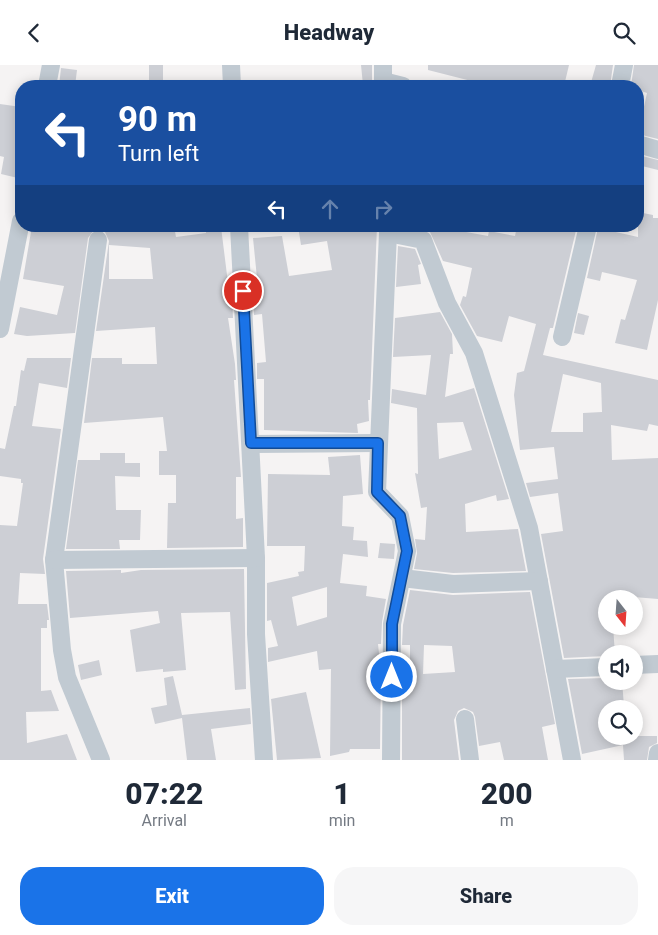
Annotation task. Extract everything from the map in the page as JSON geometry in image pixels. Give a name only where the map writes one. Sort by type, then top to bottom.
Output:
[{"type":"street","points":[[48,80],[51,65]]},
{"type":"street","points":[[231,65],[232,80]]},
{"type":"street","points":[[621,80],[624,65]]},
{"type":"street","points":[[644,146],[658,150]]},
{"type":"street","points":[[0,329],[19,232]]},
{"type":"street","points":[[239,232],[256,558],[256,633],[264,760]]},
{"type":"street","points":[[388,232],[377,492],[400,516],[407,551],[392,624],[391,760]]},
{"type":"street","points":[[395,232],[423,240],[447,303],[474,353],[529,527],[572,760]]},
{"type":"street","points":[[562,337],[587,232]]},
{"type":"street","points":[[98,240],[54,560],[62,650],[67,677],[101,760]]},
{"type":"street","points":[[251,443],[378,443]]},
{"type":"street","points":[[54,560],[256,558]]},
{"type":"street","points":[[402,578],[453,584],[539,581]]},
{"type":"street","points":[[643,665],[658,664]]},
{"type":"street","points":[[556,669],[598,667]]},
{"type":"street","points":[[465,719],[470,760]]},
{"type":"street","points":[[657,760],[658,753]]},
{"type":"building","points":[[149,65],[163,65],[163,80],[149,80]]},
{"type":"building","points":[[361,65],[372,65],[372,80],[362,80]]},
{"type":"building","points":[[428,65],[569,65],[565,80],[467,80],[428,70]]},
{"type":"building","points":[[596,65],[613,65],[611,80],[592,80]]},
{"type":"building","points":[[634,65],[658,65],[658,139],[644,136],[644,107],[647,93],[644,92],[644,80],[632,80]]},
{"type":"building","points":[[61,68],[77,70],[76,80],[60,80]]},
{"type":"building","points":[[0,104],[15,106],[15,177],[1,174],[4,157],[0,156]]},
{"type":"building","points":[[644,156],[658,160],[658,170],[644,166]]},
{"type":"building","points":[[644,213],[653,215],[653,218],[658,218],[658,300],[647,350],[615,343],[621,319],[625,320],[637,280],[602,272],[600,281],[587,278],[597,232],[616,232],[638,237],[638,232],[644,232]]},
{"type":"building","points":[[31,232],[92,232],[88,238],[75,333],[27,336],[14,334],[20,307],[57,315],[64,286],[23,279]]},
{"type":"building","points":[[105,232],[175,232],[176,237],[206,232],[222,232],[228,283],[231,282],[233,318],[228,318],[235,364],[236,380],[234,380],[241,477],[236,477],[236,519],[243,518],[243,547],[167,548],[168,503],[176,503],[176,475],[159,475],[159,451],[167,451],[163,417],[84,423],[92,358],[122,358],[122,364],[157,364],[155,327],[96,331],[109,241]],"holes":[[[109,245],[150,248],[153,279],[109,279]]]},
{"type":"building","points":[[299,232],[377,232],[370,400],[368,400],[369,421],[357,424],[358,433],[264,430],[264,379],[257,379],[257,363],[266,362],[262,314],[254,315],[252,278],[257,278],[253,238],[282,236],[289,276],[332,270],[327,241],[301,245]]},
{"type":"building","points":[[430,232],[466,232],[488,236],[489,232],[494,232],[515,236],[516,232],[576,232],[553,328],[550,328],[543,355],[658,380],[658,426],[649,424],[647,431],[611,425],[612,460],[658,458],[658,599],[643,598],[643,590],[598,590],[598,635],[614,635],[614,645],[598,645],[598,656],[564,658],[541,534],[563,531],[558,493],[530,497],[526,483],[558,479],[554,447],[520,450],[514,395],[517,373],[524,371],[536,324],[509,316],[502,342],[477,336],[460,305],[463,296],[466,297],[472,268],[443,261]],"holes":[[[563,374],[601,383],[602,412],[583,413],[583,432],[551,432]]]},
{"type":"building","points":[[398,246],[415,249],[421,264],[418,265],[421,284],[396,287]]},
{"type":"building","points":[[440,312],[452,334],[453,354],[450,354],[445,397],[474,388],[509,499],[497,501],[496,495],[465,504],[466,532],[518,529],[526,571],[453,573],[414,569],[417,553],[415,539],[425,540],[427,507],[421,508],[415,473],[418,474],[417,408],[391,403],[392,389],[426,395],[431,355],[393,357],[395,318]],"holes":[[[463,422],[472,450],[439,459],[437,423]]]},
{"type":"building","points":[[578,313],[589,316],[584,335],[574,333]]},
{"type":"building","points":[[27,358],[71,358],[67,388],[39,383],[32,426],[61,429],[43,559],[45,574],[20,573],[18,604],[47,604],[49,620],[47,620],[47,628],[41,628],[41,691],[51,690],[59,711],[26,712],[27,743],[67,734],[77,760],[0,760],[0,525],[17,526],[23,483],[21,483],[21,479],[0,476],[0,448],[5,449],[14,406],[16,406],[21,370],[24,371]]},
{"type":"building","points":[[100,453],[125,453],[125,463],[140,463],[140,477],[115,476],[116,510],[141,510],[140,540],[119,540],[120,549],[66,549],[78,460],[100,460]]},
{"type":"building","points":[[360,455],[363,494],[343,496],[342,526],[354,527],[353,540],[367,541],[368,557],[343,554],[340,583],[367,586],[366,596],[386,599],[381,644],[378,644],[381,673],[380,749],[350,749],[349,752],[330,756],[331,669],[319,670],[317,651],[268,662],[268,648],[278,646],[271,620],[267,621],[267,583],[299,576],[298,572],[304,571],[305,546],[267,546],[268,474],[330,475],[328,457]],"holes":[[[327,587],[327,617],[297,626],[292,597]]]},
{"type":"building","points":[[380,543],[395,544],[394,559],[378,558]]},
{"type":"building","points":[[244,569],[246,689],[235,690],[230,612],[181,613],[186,670],[163,672],[163,669],[136,672],[130,630],[160,623],[158,611],[70,618],[66,571],[121,570],[121,573],[141,570]]},
{"type":"building","points":[[410,590],[453,595],[530,592],[555,724],[542,727],[548,760],[504,760],[500,742],[479,746],[475,717],[473,712],[464,708],[458,711],[454,720],[459,760],[402,760],[402,673],[410,674],[410,645],[402,645],[403,625]],"holes":[[[424,645],[452,646],[455,672],[423,674]]]},
{"type":"building","points":[[99,660],[102,675],[81,680],[78,665]]},
{"type":"building","points":[[173,676],[182,715],[250,708],[251,724],[211,729],[216,760],[187,760],[182,718],[155,724],[151,708],[167,705],[164,678]]},
{"type":"building","points":[[598,678],[598,690],[623,690],[624,700],[598,700],[598,745],[623,745],[582,754],[568,679]]},
{"type":"building","points":[[306,692],[321,758],[277,760],[271,699]]},
{"type":"building","points":[[643,736],[657,736],[657,743],[649,747],[647,760],[624,760],[623,745],[643,745]]},
{"type":"route","points":[[243,291],[251,443],[378,443],[377,492],[400,516],[407,551],[392,624],[392,677]]}]
